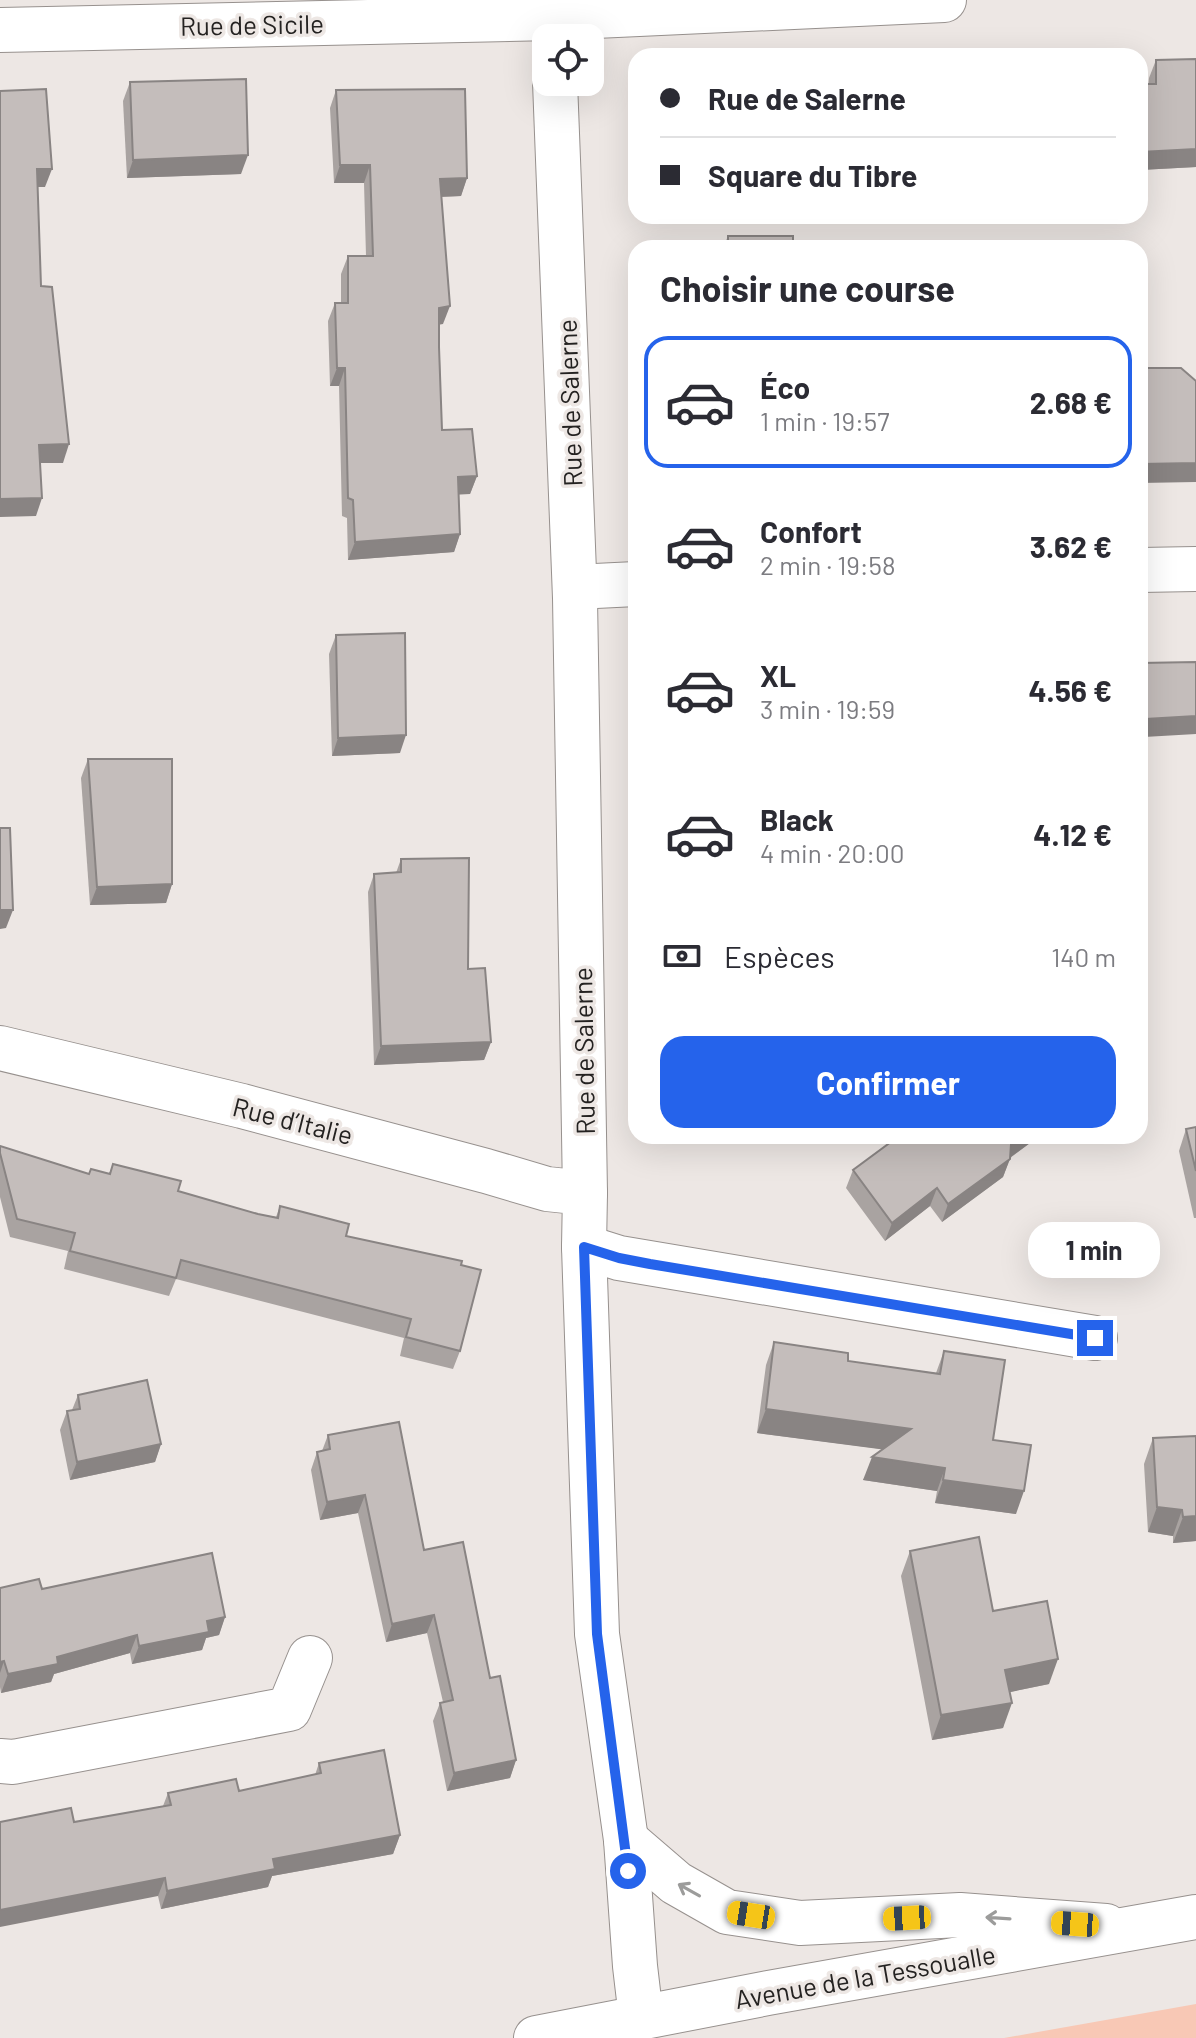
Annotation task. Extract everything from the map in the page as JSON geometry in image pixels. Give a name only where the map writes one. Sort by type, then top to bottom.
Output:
[{"type":"street","name":"Rue de Sicile","points":[[0,30],[552,19],[944,0]]},
{"type":"street","name":"Rue de Salerne","points":[[556,96],[575,587],[584,1247],[597,1634],[626,1840],[641,2017]]},
{"type":"street","points":[[1148,570],[1196,569]]},
{"type":"street","points":[[575,587],[628,584]]},
{"type":"street","name":"Rue d’Italie","points":[[0,1048],[369,1139],[547,1189],[585,1193]]},
{"type":"street","points":[[584,1247],[666,1267],[1095,1338]]},
{"type":"street","points":[[0,1761],[13,1762],[289,1709],[310,1658]]},
{"type":"street","points":[[626,1840],[676,1883],[727,1912],[800,1923],[960,1915],[1132,1928]]},
{"type":"street","name":"Avenue de la Tessoualle","points":[[536,2038],[1196,1917]]},
{"type":"shaded area","points":[[1196,2004],[1196,2038],[1004,2038]]},
{"type":"building","points":[[1196,59],[1196,149],[1148,152],[1148,84],[1156,84],[1156,60]]},
{"type":"building","points":[[246,79],[248,155],[133,160],[130,82]]},
{"type":"building","points":[[46,89],[52,169],[37,169],[41,286],[52,287],[69,444],[39,445],[42,498],[0,499],[0,91]]},
{"type":"building","points":[[465,89],[467,178],[440,179],[450,306],[439,308],[439,347],[442,430],[472,429],[477,476],[458,477],[460,534],[355,542],[353,500],[348,498],[345,368],[337,368],[335,303],[348,303],[348,256],[373,256],[370,165],[340,165],[336,90]]},
{"type":"building","points":[[728,236],[793,236],[793,240],[728,240]]},
{"type":"building","points":[[1148,368],[1181,368],[1196,381],[1196,463],[1148,464]]},
{"type":"building","points":[[405,633],[406,735],[338,738],[336,635]]},
{"type":"building","points":[[1196,662],[1196,716],[1148,719],[1148,663]]},
{"type":"building","points":[[88,759],[172,759],[172,884],[97,887]]},
{"type":"building","points":[[0,828],[10,828],[13,910],[0,910]]},
{"type":"building","points":[[469,858],[468,969],[485,968],[491,1042],[381,1046],[374,874],[401,872],[401,859]]},
{"type":"building","points":[[1196,1127],[1196,1171],[1186,1129]]},
{"type":"building","points":[[888,1144],[1011,1144],[1010,1159],[948,1204],[937,1188],[892,1223],[853,1170]]},
{"type":"building","points":[[0,1146],[89,1174],[91,1169],[110,1174],[113,1164],[181,1181],[178,1191],[258,1214],[278,1218],[280,1206],[349,1224],[346,1236],[462,1261],[461,1265],[481,1270],[460,1351],[406,1337],[411,1319],[181,1260],[176,1278],[70,1251],[75,1233],[17,1219]]},
{"type":"building","points":[[774,1342],[848,1353],[848,1361],[940,1374],[944,1351],[1005,1360],[993,1440],[1031,1445],[1024,1491],[943,1480],[945,1468],[872,1457],[911,1429],[766,1409]]},
{"type":"building","points":[[147,1380],[161,1444],[77,1462],[67,1411],[80,1409],[78,1395]]},
{"type":"building","points":[[399,1422],[424,1550],[463,1542],[490,1678],[500,1676],[516,1760],[454,1773],[440,1703],[453,1700],[434,1615],[392,1624],[365,1495],[327,1502],[317,1452],[330,1449],[328,1435]]},
{"type":"building","points":[[1196,1436],[1196,1516],[1183,1517],[1182,1510],[1157,1507],[1153,1438]]},
{"type":"building","points":[[979,1537],[993,1611],[1047,1601],[1058,1659],[1005,1670],[1012,1703],[941,1715],[910,1551]]},
{"type":"building","points":[[212,1553],[225,1617],[207,1621],[209,1632],[139,1646],[137,1635],[57,1657],[58,1664],[8,1674],[4,1661],[0,1662],[0,1588],[39,1579],[42,1589]]},
{"type":"building","points":[[384,1750],[400,1835],[273,1859],[275,1869],[167,1891],[165,1878],[0,1910],[0,1822],[71,1808],[74,1822],[171,1805],[168,1793],[236,1779],[239,1791],[321,1773],[319,1763]]},
{"type":"route","points":[[628,1871],[597,1634],[584,1247],[650,1264],[1095,1338]]}]
